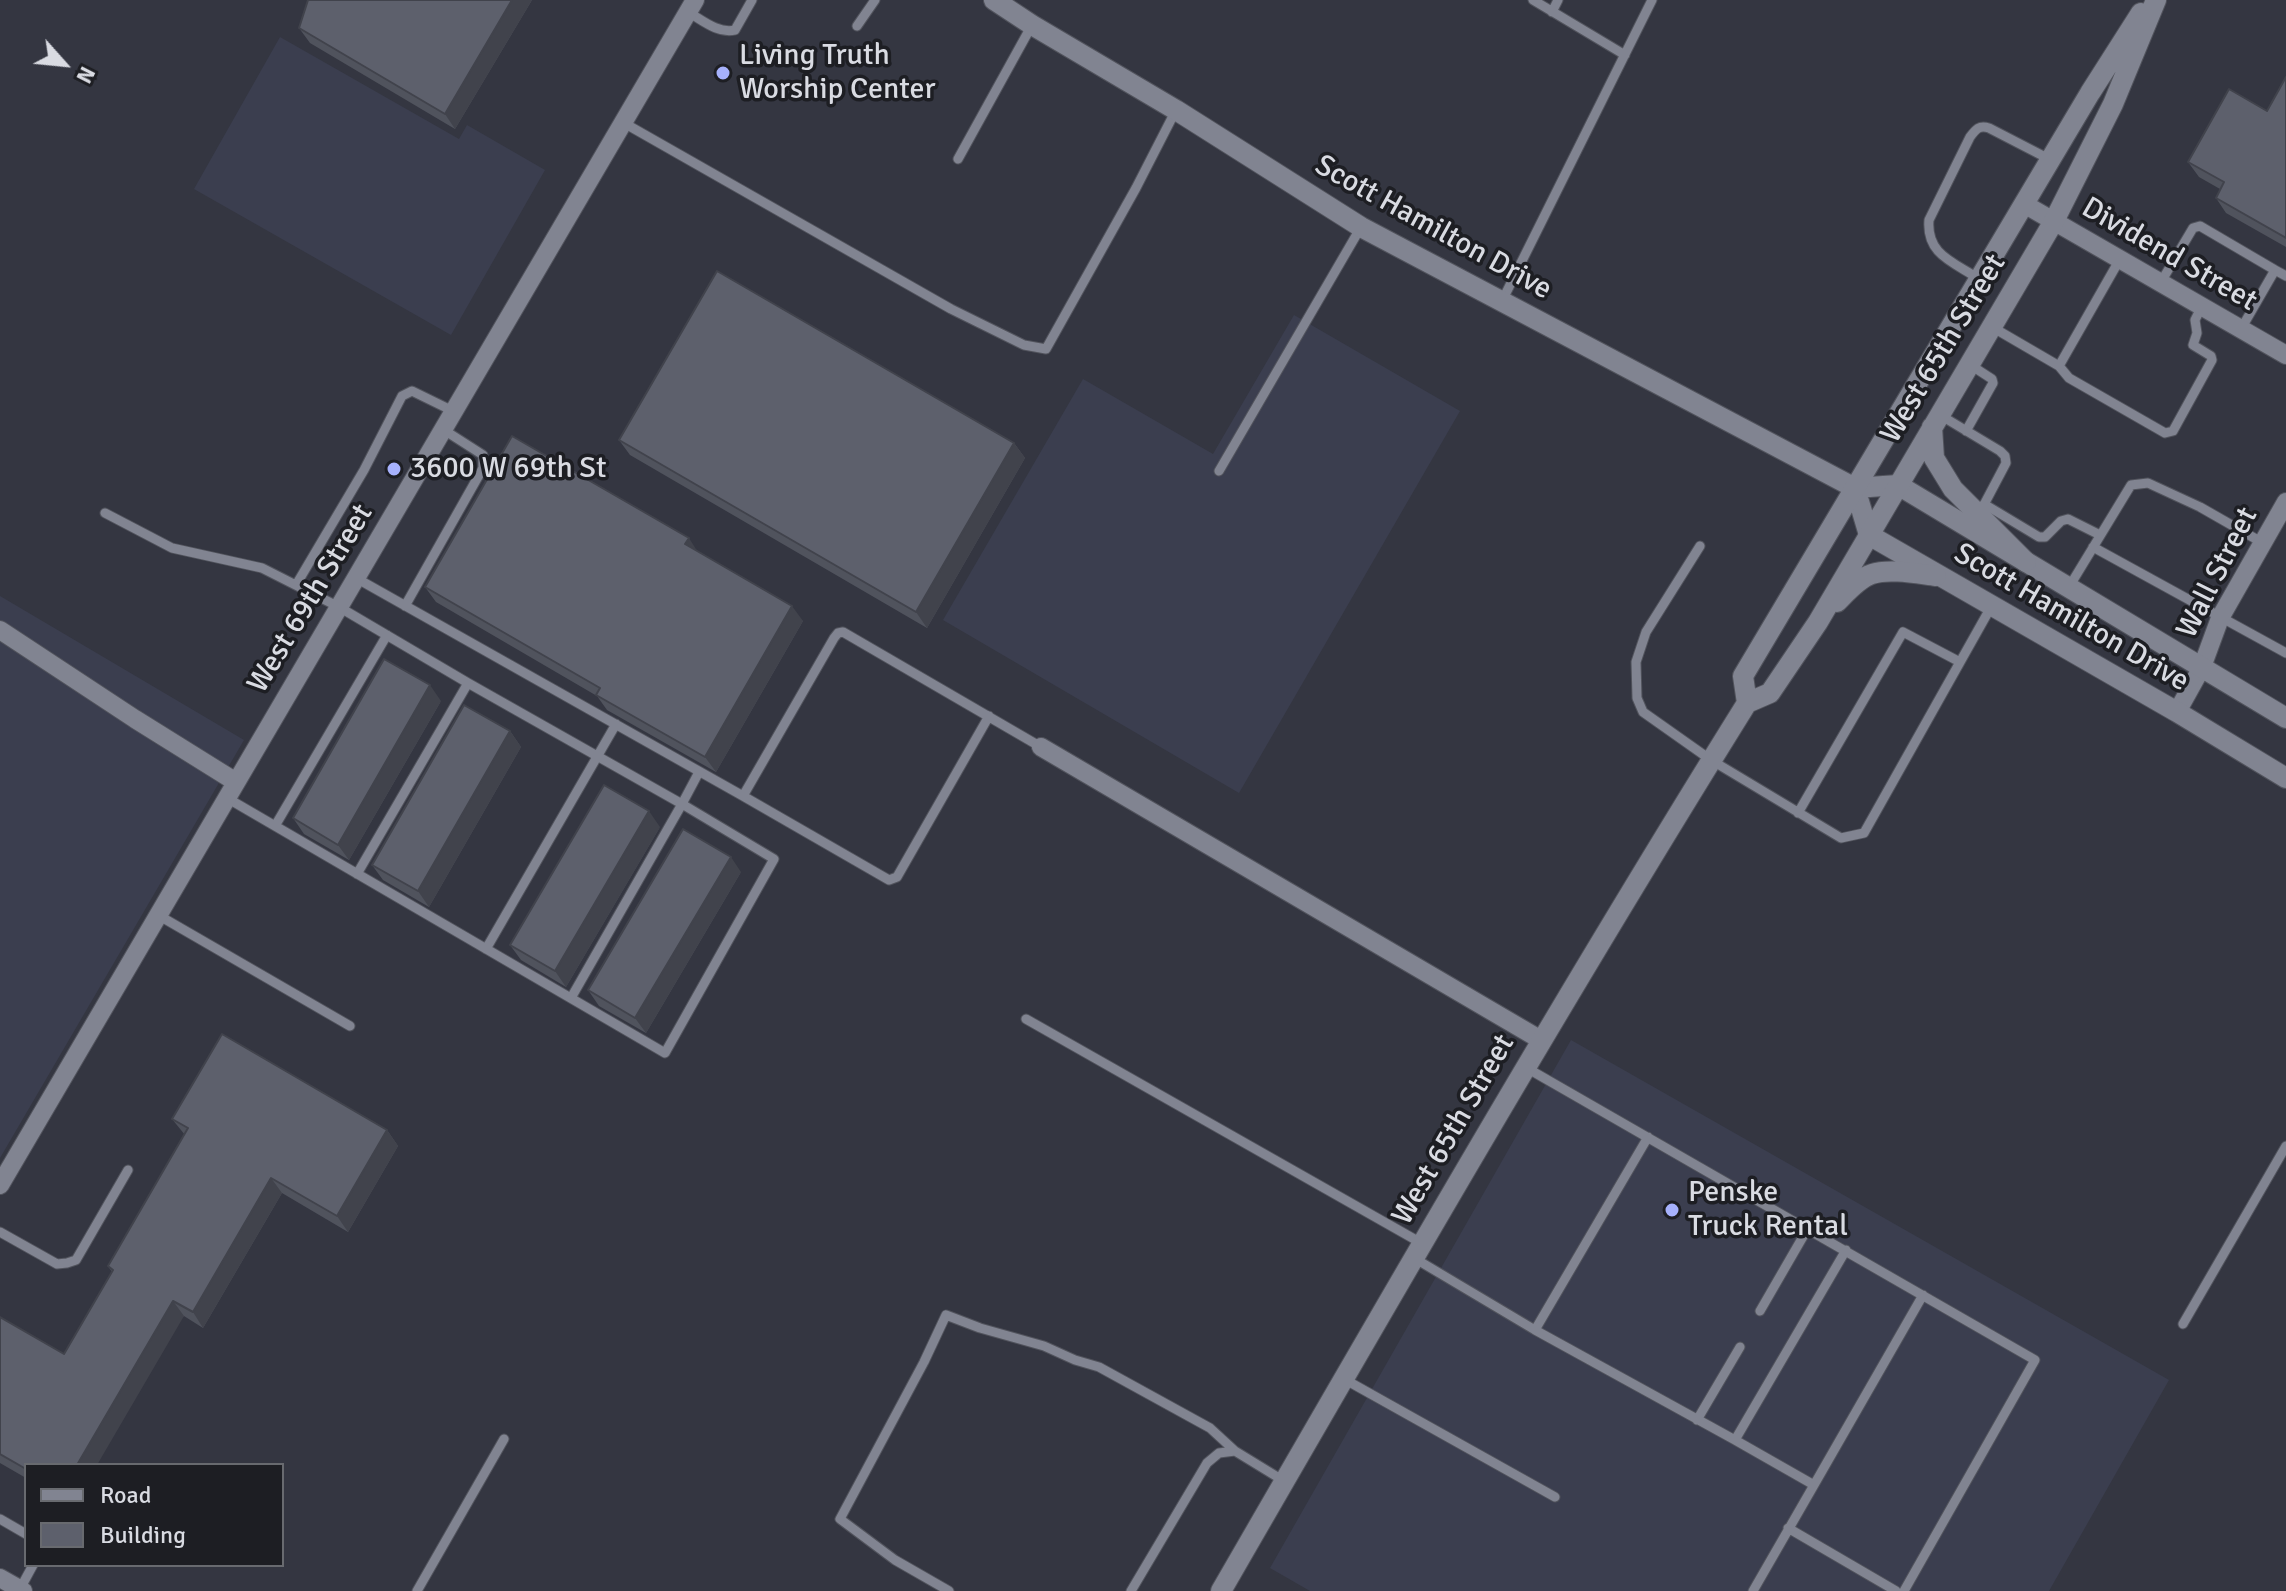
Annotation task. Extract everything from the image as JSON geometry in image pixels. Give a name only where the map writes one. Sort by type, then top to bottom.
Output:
[{"type":"main road","name":"Scott Hamilton Drive","points":[[994,0],[1361,227],[1855,488]]},
{"type":"main road","name":"West 65th Street","points":[[1747,703],[1743,676],[2090,93],[2150,0]]},
{"type":"main road","name":"West 65th Street","points":[[1221,1591],[1654,851],[1747,703],[1770,693],[1818,622],[1992,327],[2054,221],[2113,104],[2156,0]]},
{"type":"main road","points":[[1936,421],[1934,458],[1953,489],[1978,516]]},
{"type":"main road","name":"Scott Hamilton Drive","points":[[1898,485],[1978,516],[2026,562],[2286,718]]},
{"type":"main road","points":[[1869,535],[1855,488],[1898,485]]},
{"type":"main road","name":"Scott Hamilton Drive","points":[[1869,535],[2286,778]]},
{"type":"main road","points":[[1818,622],[1851,588],[1872,574],[1893,572],[1936,576]]},
{"type":"street","name":"West 69th Street","points":[[0,1185],[692,6]]},
{"type":"street","name":"Dividend Street","points":[[2024,204],[2286,355]]},
{"type":"street","name":"Wall Street","points":[[2177,712],[2202,667],[2220,618],[2286,502]]},
{"type":"street","points":[[0,630],[135,719],[232,790]]},
{"type":"street","points":[[1041,747],[1541,1040]]},
{"type":"street","points":[[0,1578],[21,1590]]},
{"type":"lane","points":[[692,6],[721,30],[729,32],[735,30],[752,0]]},
{"type":"lane","points":[[857,26],[875,0]]},
{"type":"lane","points":[[1533,0],[1625,55]]},
{"type":"lane","points":[[1552,12],[1558,0]]},
{"type":"lane","points":[[1501,302],[1652,0]]},
{"type":"lane","points":[[958,159],[1032,25]]},
{"type":"lane","points":[[624,123],[951,309],[1024,345],[1046,349],[1176,110]]},
{"type":"lane","points":[[1979,279],[1948,261],[1932,245],[1927,234],[1929,220],[1970,137],[1982,126],[2051,160]]},
{"type":"lane","points":[[2161,282],[2193,228],[2200,226],[2286,276]]},
{"type":"lane","points":[[1219,471],[1361,227]]},
{"type":"lane","points":[[2059,366],[2120,259]]},
{"type":"lane","points":[[2241,329],[2275,270]]},
{"type":"lane","points":[[1992,327],[2059,366],[2069,378],[2165,433],[2173,431],[2212,360],[2192,341],[2197,333],[2195,320],[2202,306]]},
{"type":"lane","points":[[1966,431],[1993,383],[1992,379],[1969,364]]},
{"type":"lane","points":[[296,585],[364,470],[402,396],[412,391],[455,412]]},
{"type":"lane","points":[[1936,421],[1966,431],[2005,456],[2006,463],[1978,516],[2039,537],[2045,537],[2061,521],[2068,519],[2100,535]]},
{"type":"lane","points":[[405,606],[483,468],[483,455],[444,430]]},
{"type":"lane","points":[[2069,587],[2131,485],[2148,483],[2200,507],[2263,543]]},
{"type":"lane","points":[[105,513],[172,548],[262,568],[339,607],[774,859],[665,1053],[275,826],[232,790]]},
{"type":"lane","points":[[1700,546],[1646,632],[1636,662],[1637,698],[1643,712],[1711,760],[1841,838],[1864,833],[1991,607]]},
{"type":"lane","points":[[2093,547],[2286,653]]},
{"type":"lane","points":[[356,578],[889,880],[897,877],[989,716]]},
{"type":"lane","points":[[743,796],[838,633],[843,632],[1041,747]]},
{"type":"lane","points":[[1798,813],[1903,632],[1960,662]]},
{"type":"lane","points":[[275,826],[387,635]]},
{"type":"lane","points":[[357,874],[468,683]]},
{"type":"lane","points":[[486,949],[616,724]]},
{"type":"lane","points":[[571,998],[699,772]]},
{"type":"lane","points":[[158,915],[350,1026]]},
{"type":"lane","points":[[1026,1019],[1418,1251],[1535,1330],[1814,1485]]},
{"type":"lane","points":[[1525,1067],[2035,1360],[1904,1591]]},
{"type":"lane","points":[[1535,1330],[1648,1137]]},
{"type":"lane","points":[[2183,1324],[2286,1146]]},
{"type":"lane","points":[[0,1232],[57,1264],[76,1260],[128,1170]]},
{"type":"lane","points":[[1760,1311],[1808,1228]]},
{"type":"lane","points":[[1735,1440],[1846,1250]]},
{"type":"lane","points":[[1753,1591],[1923,1295]]},
{"type":"lane","points":[[949,1591],[895,1560],[840,1519],[946,1315],[1099,1367],[1210,1428],[1235,1451],[1284,1481]]},
{"type":"lane","points":[[1697,1420],[1740,1347]]},
{"type":"lane","points":[[1344,1379],[1555,1497]]},
{"type":"lane","points":[[417,1591],[504,1439]]},
{"type":"lane","points":[[1131,1591],[1207,1463],[1219,1453],[1235,1451]]},
{"type":"lane","points":[[0,1519],[24,1533]]},
{"type":"lane","points":[[1788,1528],[1896,1591]]},
{"type":"lane","points":[[21,1590],[32,1567]]},
{"type":"shaded area","points":[[280,37],[459,139],[467,125],[545,170],[451,335],[194,189]]},
{"type":"shaded area","points":[[1294,315],[1460,411],[1239,793],[943,620],[1083,379],[1213,454]]},
{"type":"shaded area","points":[[0,596],[244,740],[0,1158]]},
{"type":"shaded area","name":"Penske Truck Rental","points":[[1571,1040],[2169,1380],[2049,1591],[1310,1591],[1270,1568]]},
{"type":"building","points":[[308,0],[512,0],[445,114],[299,28]]},
{"type":"building","points":[[2286,77],[2286,238],[2216,198],[2224,182],[2188,162],[2229,89],[2267,111]]},
{"type":"building","points":[[717,271],[1014,443],[916,612],[619,440]]},
{"type":"building","points":[[512,436],[689,538],[685,544],[792,606],[705,757],[596,695],[600,688],[425,587]]},
{"type":"building","points":[[384,659],[430,685],[338,845],[293,818]]},
{"type":"building","points":[[464,705],[510,731],[418,891],[372,865]]},
{"type":"building","points":[[604,785],[649,811],[555,971],[510,945]]},
{"type":"building","points":[[683,829],[731,857],[635,1018],[588,990]]},
{"type":"building","points":[[222,1034],[387,1130],[337,1216],[271,1178],[193,1312],[173,1301],[78,1463],[24,1463],[24,1468],[0,1454],[0,1317],[64,1354],[113,1270],[108,1266],[188,1128],[172,1119]]},
{"type":"place","name":"Living Truth Worship Center","points":[[723,73]]},
{"type":"place","name":"3600 W 69th St","points":[[394,469]]},
{"type":"place","name":"Penske Truck Rental","points":[[1672,1210]]}]
